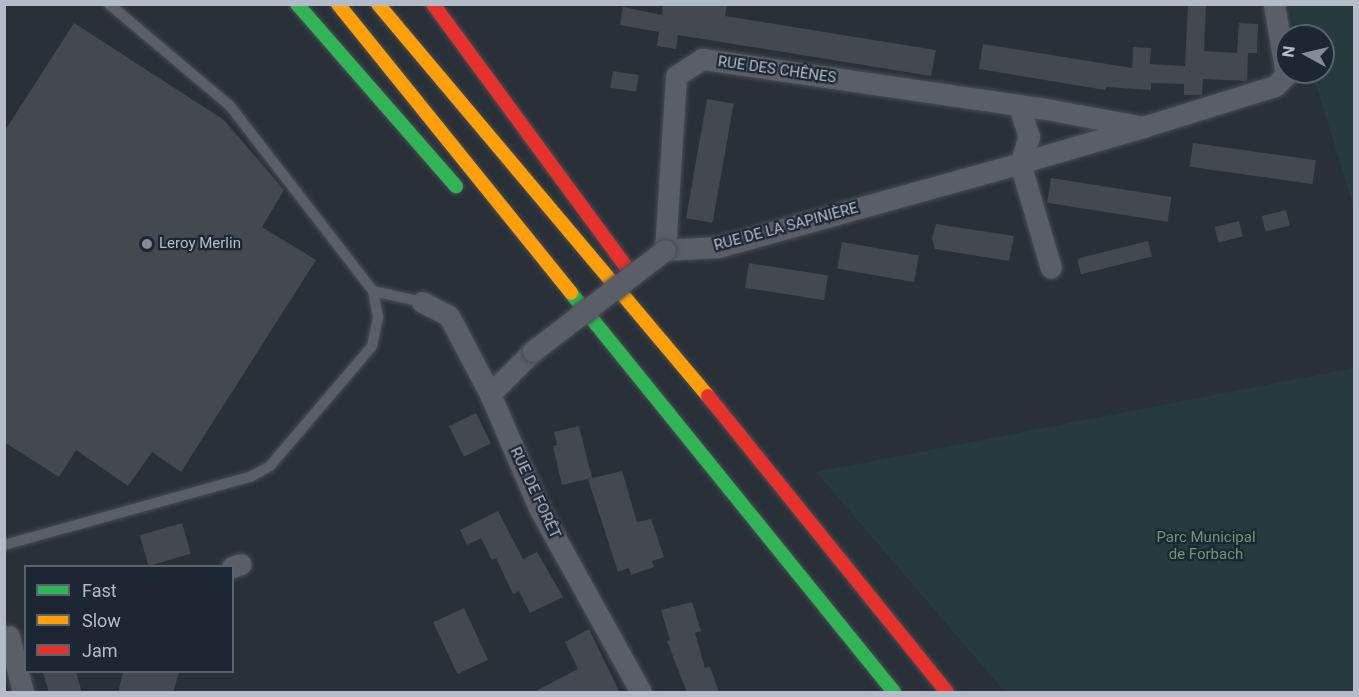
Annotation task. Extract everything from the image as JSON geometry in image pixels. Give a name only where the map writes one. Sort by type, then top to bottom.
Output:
[{"type":"highway","points":[[297,4],[464,195]]},
{"type":"highway","points":[[338,4],[894,693]]},
{"type":"highway","points":[[378,4],[714,404],[947,693]]},
{"type":"highway","points":[[433,4],[640,287]]},
{"type":"highway","points":[[506,234],[566,288]]},
{"type":"highway","points":[[659,316],[714,404]]},
{"type":"street","name":"RUE DE LA SAPINIÈRE","points":[[665,250],[718,247],[1020,163],[1275,86],[1286,75],[1274,4]]},
{"type":"street","name":"RUE DES CHÊNES","points":[[665,250],[676,76],[702,59],[1019,106],[1143,127]]},
{"type":"street","points":[[1019,106],[1029,136],[1020,163],[1052,268]]},
{"type":"street","points":[[490,394],[533,351],[665,250]]},
{"type":"street","name":"RUE DE FORÊT","points":[[422,302],[449,316],[490,394],[540,510],[641,693]]},
{"type":"street","points":[[13,635],[23,693]]},
{"type":"lane","points":[[4,545],[252,476],[270,466],[372,346],[378,317],[373,291],[229,105],[109,4]]},
{"type":"lane","points":[[373,291],[422,302]]},
{"type":"green space","points":[[1288,5],[1354,5],[1354,207],[1316,84],[1335,84],[1335,24],[1295,24]]},
{"type":"green space","name":"Parc Municipal de Forbach","points":[[1354,368],[1354,692],[1005,692],[816,472]]},
{"type":"building","points":[[663,4],[727,4],[725,16],[936,50],[931,76],[678,35],[676,49],[657,46],[659,32],[620,25],[623,7],[662,15]]},
{"type":"building","points":[[1188,4],[1206,4],[1204,51],[1237,53],[1239,23],[1258,24],[1257,53],[1248,53],[1247,81],[1203,79],[1202,95],[1184,95],[1184,84],[1151,83],[1151,90],[1106,87],[1105,90],[979,69],[983,44],[1132,68],[1133,47],[1151,48],[1150,64],[1185,66]]},
{"type":"building","name":"Leroy Merlin","points":[[74,23],[224,120],[284,190],[262,227],[316,260],[181,472],[152,452],[128,486],[76,450],[59,477],[4,442],[4,132]]},
{"type":"building","points":[[613,71],[639,75],[636,92],[610,88]]},
{"type":"building","points":[[707,99],[734,104],[713,223],[686,218]]},
{"type":"building","points":[[1193,143],[1316,160],[1312,184],[1190,167]]},
{"type":"building","points":[[1051,178],[1171,197],[1168,222],[1047,203]]},
{"type":"building","points":[[1286,210],[1290,226],[1266,232],[1262,216]]},
{"type":"building","points":[[1239,221],[1243,237],[1219,243],[1215,227]]},
{"type":"building","points":[[936,224],[1014,236],[1009,261],[935,249],[932,238]]},
{"type":"building","points":[[1148,241],[1152,257],[1081,274],[1077,259]]},
{"type":"building","points":[[842,242],[919,256],[914,282],[837,269]]},
{"type":"building","points":[[749,263],[828,276],[824,300],[745,288]]},
{"type":"building","points":[[476,413],[491,444],[464,457],[449,426]]},
{"type":"building","points":[[579,426],[592,478],[562,485],[553,446],[557,445],[554,432]]},
{"type":"building","points":[[622,471],[637,522],[651,519],[664,557],[652,561],[654,567],[631,575],[629,568],[618,572],[588,479]]},
{"type":"building","points":[[498,511],[523,559],[537,552],[563,597],[530,613],[519,591],[513,594],[496,558],[492,560],[481,538],[467,545],[460,530]]},
{"type":"building","points":[[182,523],[191,554],[148,565],[140,535]]},
{"type":"building","points":[[692,602],[701,631],[695,633],[705,668],[710,666],[719,693],[687,693],[667,641],[670,640],[661,610]]},
{"type":"building","points":[[464,608],[488,660],[457,674],[433,622]]},
{"type":"building","points":[[589,629],[620,693],[532,693],[578,669],[565,642]]},
{"type":"building","points":[[43,673],[76,673],[82,693],[49,693]]},
{"type":"building","points":[[123,673],[179,673],[173,693],[118,693]]},
{"type":"traffic: fast","points":[[297,4],[456,186]]},
{"type":"traffic: fast","points":[[571,293],[894,692]]},
{"type":"traffic: slow","points":[[338,4],[571,293]]},
{"type":"traffic: slow","points":[[378,4],[708,396]]},
{"type":"traffic: jam","points":[[433,4],[633,276]]},
{"type":"traffic: jam","points":[[708,396],[947,692]]},
{"type":"place","name":"Leroy Merlin","points":[[147,244]]}]
